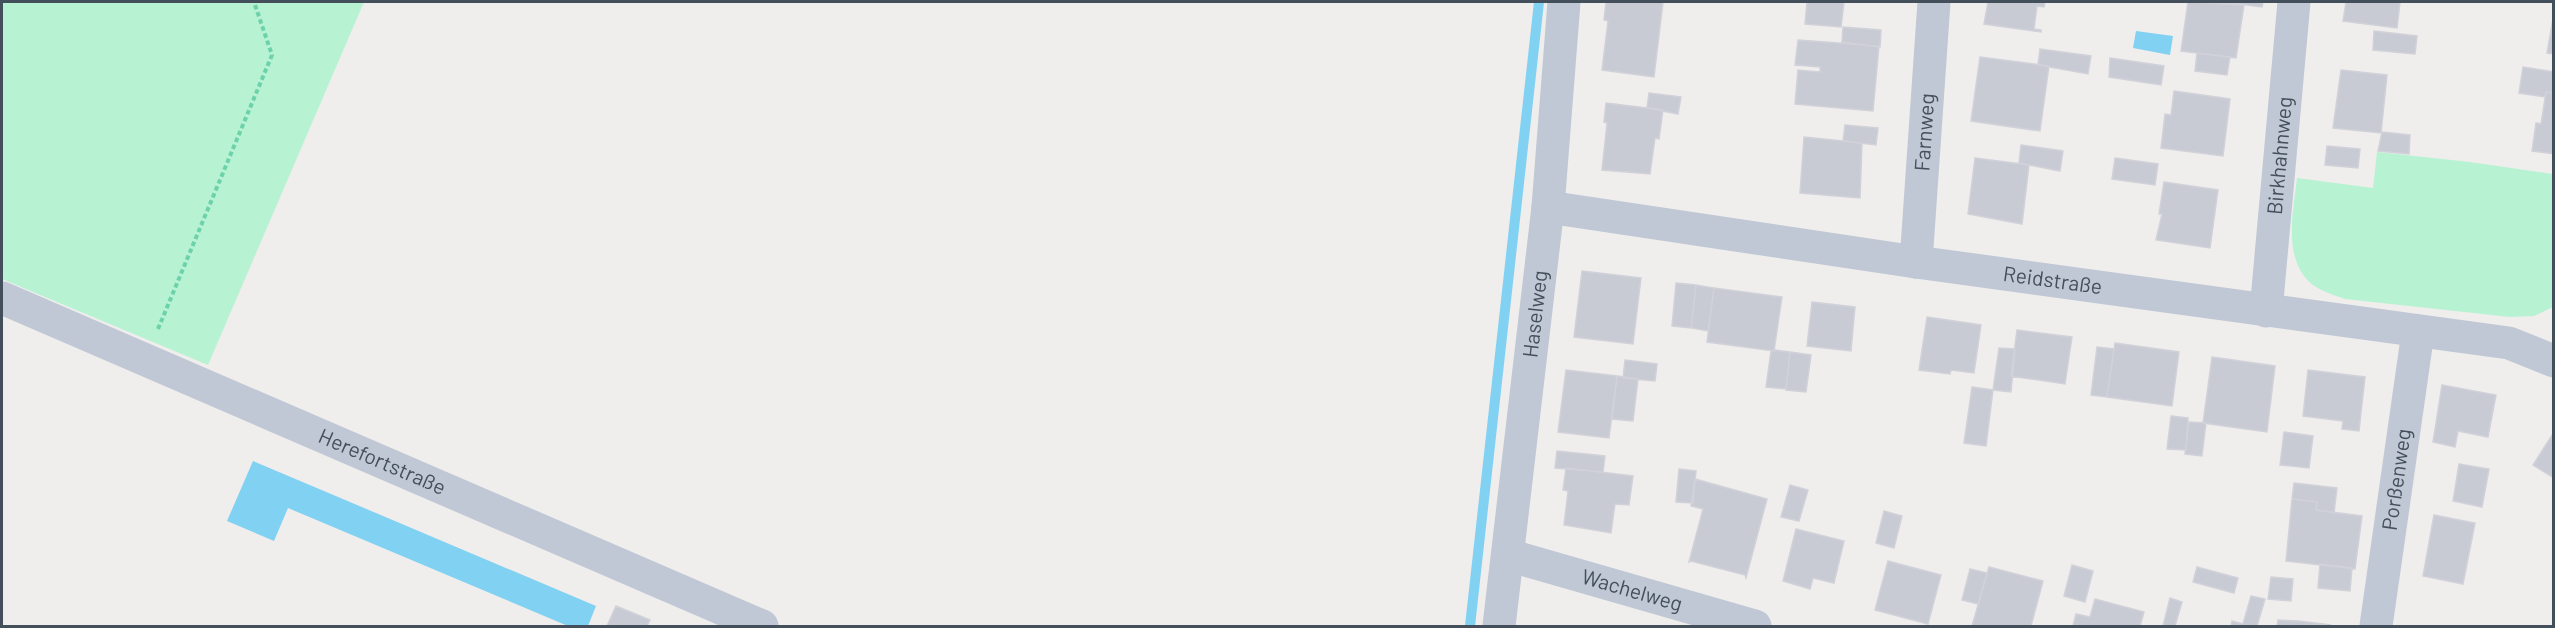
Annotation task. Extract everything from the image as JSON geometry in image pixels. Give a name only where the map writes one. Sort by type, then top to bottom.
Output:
[{"type":"street","name":"Haselweg","points":[[1499,627],[1548,207],[1564,2]]},
{"type":"street","name":"Farnweg","points":[[1916,262],[1934,2]]},
{"type":"street","name":"Birkhahnweg","points":[[2266,311],[2294,2]]},
{"type":"street","name":"Reidstraße","points":[[1548,207],[1916,262],[2509,343],[2553,361]]},
{"type":"street","name":"Herefortstraße","points":[[2,298],[762,627]]},
{"type":"street","name":"Porßenweg","points":[[2376,627],[2418,332]]},
{"type":"street","name":"Wachelweg","points":[[1508,555],[1755,627]]},
{"type":"path","points":[[145,360],[272,55],[254,2]]},
{"type":"green space","points":[[2,2],[364,2],[208,365],[2,279]]},
{"type":"green space","points":[[2377,152],[2553,174],[2553,307],[2534,316],[2510,317],[2345,299],[2308,281],[2298,265],[2292,241],[2297,178],[2373,188]]},
{"type":"water","points":[[2136,31],[2173,36],[2170,55],[2133,48]]},
{"type":"water","points":[[253,461],[596,606],[588,626],[568,626],[288,508],[274,541],[227,521]]},
{"type":"building","points":[[1606,2],[1663,2],[1654,77],[1602,70],[1608,21],[1604,20]]},
{"type":"building","points":[[1807,2],[1844,2],[1841,27],[1805,24]]},
{"type":"building","points":[[1988,2],[2045,2],[2044,7],[2037,6],[2034,29],[2041,30],[2041,32],[1984,24]]},
{"type":"building","points":[[2188,2],[2244,5],[2236,58],[2181,51]]},
{"type":"building","points":[[2223,2],[2263,2],[2262,7]]},
{"type":"building","points":[[2346,2],[2400,2],[2397,28],[2343,21]]},
{"type":"building","points":[[2554,13],[2554,54],[2547,53]]},
{"type":"building","points":[[1843,27],[1881,30],[1880,47],[1842,42]]},
{"type":"building","points":[[2374,31],[2417,36],[2415,54],[2373,50]]},
{"type":"building","points":[[1798,40],[1879,46],[1873,111],[1795,104],[1798,70],[1820,72],[1820,67],[1795,65]]},
{"type":"building","points":[[2040,49],[2091,56],[2088,74],[2038,65]]},
{"type":"building","points":[[2197,53],[2230,57],[2227,75],[2195,71]]},
{"type":"building","points":[[1980,57],[2049,66],[2040,131],[1971,121]]},
{"type":"building","points":[[2110,58],[2164,66],[2161,85],[2109,77]]},
{"type":"building","points":[[2523,67],[2554,72],[2554,93],[2546,92],[2545,97],[2519,93]]},
{"type":"building","points":[[2341,70],[2387,75],[2381,133],[2333,128]]},
{"type":"building","points":[[2174,91],[2230,99],[2223,156],[2161,148],[2165,114],[2171,115]]},
{"type":"building","points":[[2546,92],[2554,93],[2554,154],[2532,151],[2536,123],[2541,124]]},
{"type":"building","points":[[1649,93],[1681,97],[1678,114],[1647,108]]},
{"type":"building","points":[[1606,103],[1663,110],[1659,139],[1655,138],[1650,174],[1602,170],[1607,123],[1604,122]]},
{"type":"building","points":[[1845,125],[1878,128],[1876,145],[1843,141]]},
{"type":"building","points":[[2382,132],[2410,135],[2409,154],[2378,151]]},
{"type":"building","points":[[1804,137],[1862,143],[1860,198],[1800,193]]},
{"type":"building","points":[[2021,145],[2063,151],[2060,171],[2019,163]]},
{"type":"building","points":[[2327,146],[2360,149],[2358,168],[2325,165]]},
{"type":"building","points":[[1975,158],[2029,165],[2022,224],[1968,214]]},
{"type":"building","points":[[2115,158],[2158,164],[2155,185],[2112,179]]},
{"type":"building","points":[[2164,182],[2218,190],[2210,248],[2156,240],[2162,214],[2159,214]]},
{"type":"building","points":[[1582,271],[1641,278],[1633,344],[1574,337]]},
{"type":"building","points":[[1676,283],[1696,285],[1691,328],[1672,326]]},
{"type":"building","points":[[1696,285],[1714,288],[1708,331],[1691,328]]},
{"type":"building","points":[[1714,288],[1782,297],[1774,351],[1707,342]]},
{"type":"building","points":[[1812,302],[1855,307],[1851,351],[1807,346]]},
{"type":"building","points":[[1927,317],[1981,325],[1974,373],[1951,370],[1950,374],[1919,370]]},
{"type":"building","points":[[2017,330],[2072,337],[2065,384],[2011,376]]},
{"type":"building","points":[[2115,343],[2179,352],[2172,406],[2107,397]]},
{"type":"building","points":[[2097,347],[2114,349],[2107,397],[2091,395]]},
{"type":"building","points":[[1999,348],[2015,349],[2011,392],[1993,390]]},
{"type":"building","points":[[1771,351],[1790,352],[1786,389],[1766,387]]},
{"type":"building","points":[[1790,352],[1811,355],[1806,392],[1786,390]]},
{"type":"building","points":[[2212,357],[2275,366],[2267,432],[2203,423]]},
{"type":"building","points":[[1625,360],[1657,364],[1655,381],[1623,378]]},
{"type":"building","points":[[1566,370],[1617,376],[1609,438],[1558,432]]},
{"type":"building","points":[[2308,370],[2365,377],[2359,431],[2342,429],[2343,421],[2303,416]]},
{"type":"building","points":[[1617,376],[1638,379],[1633,421],[1612,419]]},
{"type":"building","points":[[2442,385],[2496,395],[2488,437],[2458,431],[2455,447],[2433,442]]},
{"type":"building","points":[[1972,387],[1993,390],[1986,446],[1964,443]]},
{"type":"building","points":[[2171,416],[2188,418],[2186,450],[2167,449]]},
{"type":"building","points":[[2189,422],[2206,423],[2202,456],[2185,454]]},
{"type":"building","points":[[2284,432],[2313,436],[2309,468],[2280,465]]},
{"type":"building","points":[[2554,432],[2554,478],[2533,465]]},
{"type":"building","points":[[1557,451],[1605,456],[1603,472],[1555,468]]},
{"type":"building","points":[[2459,464],[2489,469],[2482,507],[2453,501]]},
{"type":"building","points":[[1566,468],[1633,476],[1629,505],[1615,504],[1611,533],[1564,525],[1568,491],[1563,490]]},
{"type":"building","points":[[1679,469],[1696,471],[1693,503],[1676,502]]},
{"type":"building","points":[[1695,479],[1767,499],[1746,578],[1745,575],[1689,562],[1703,509],[1691,506]]},
{"type":"building","points":[[2294,483],[2337,488],[2334,513],[2316,510],[2317,502],[2292,499]]},
{"type":"building","points":[[1790,485],[1808,490],[1799,521],[1781,517]]},
{"type":"building","points":[[2292,499],[2317,502],[2316,510],[2362,516],[2355,569],[2286,561]]},
{"type":"building","points":[[1884,511],[1902,516],[1894,548],[1876,543]]},
{"type":"building","points":[[2434,515],[2475,523],[2463,584],[2423,576]]},
{"type":"building","points":[[1796,529],[1844,541],[1834,583],[1813,578],[1810,589],[1783,581]]},
{"type":"building","points":[[1888,561],[1941,575],[1928,624],[1875,610]]},
{"type":"building","points":[[2320,564],[2352,568],[2350,591],[2318,588]]},
{"type":"building","points":[[2072,565],[2093,571],[2085,602],[2064,596]]},
{"type":"building","points":[[1989,567],[2043,581],[2031,626],[1972,626]]},
{"type":"building","points":[[2197,567],[2238,578],[2234,593],[2193,582]]},
{"type":"building","points":[[1970,569],[1987,573],[1978,604],[1962,600]]},
{"type":"building","points":[[2271,577],[2293,579],[2291,601],[2268,599]]},
{"type":"building","points":[[2251,596],[2265,599],[2257,626],[2231,626],[2232,621],[2243,624]]},
{"type":"building","points":[[2170,598],[2182,602],[2175,626],[2163,626]]},
{"type":"building","points":[[2095,599],[2144,612],[2140,626],[2073,626],[2076,614],[2090,617]]},
{"type":"building","points":[[616,606],[650,620],[647,626],[607,626]]},
{"type":"building","points":[[2278,620],[2299,621],[2331,625],[2277,626]]},
{"type":"waterway","points":[[1470,626],[1539,2]]}]
